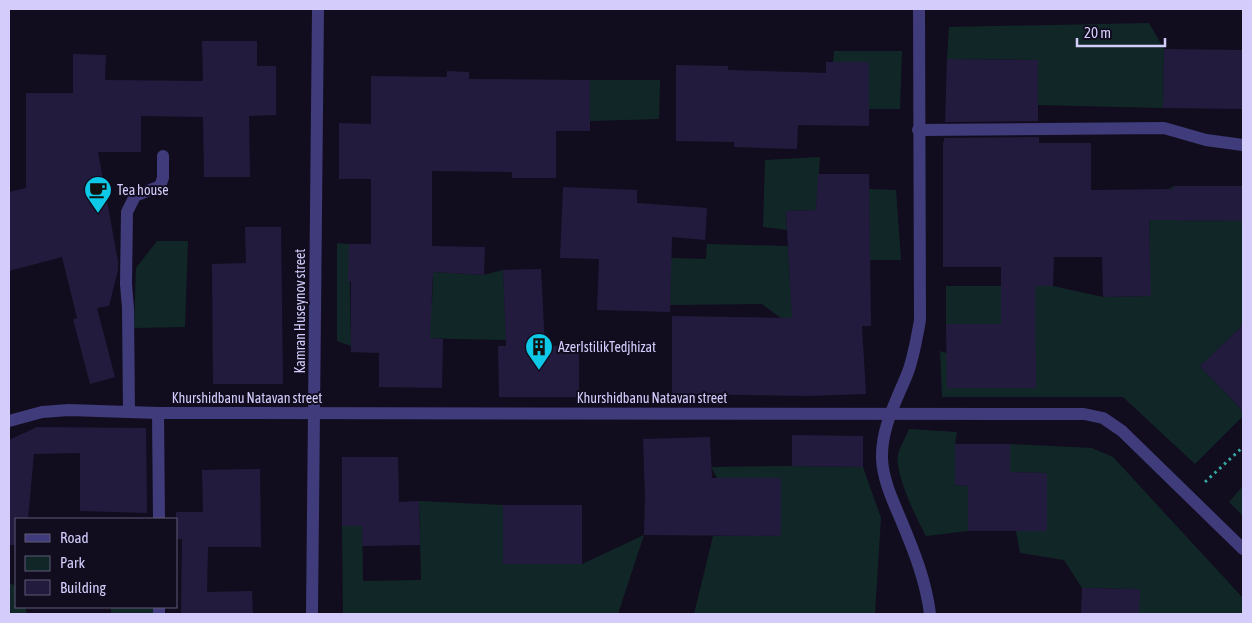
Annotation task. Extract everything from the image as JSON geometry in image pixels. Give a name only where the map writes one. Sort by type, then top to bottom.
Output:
[{"type":"street","name":"Kamran Huseynov street","points":[[312,614],[318,9]]},
{"type":"street","points":[[919,9],[920,320],[916,344],[908,370],[890,414],[883,438],[882,460],[888,487],[920,565],[928,593],[930,614]]},
{"type":"street","points":[[918,130],[1164,128],[1206,140],[1243,145]]},
{"type":"street","points":[[129,412],[126,284],[127,212],[135,196],[160,186],[163,178],[164,156]]},
{"type":"street","name":"Khurshidbanu Natavan street","points":[[9,421],[42,412],[69,410],[158,413],[1084,414],[1103,418],[1122,430],[1243,549]]},
{"type":"street","points":[[158,413],[159,518]]},
{"type":"path","points":[[1190,496],[1243,447]]},
{"type":"green space","points":[[1149,23],[1164,49],[1163,108],[1037,105],[1038,60],[947,59],[949,27]]},
{"type":"green space","points":[[834,51],[902,51],[900,109],[869,109],[869,62],[833,62]]},
{"type":"green space","points":[[590,80],[660,80],[659,119],[590,121]]},
{"type":"green space","points":[[820,157],[816,210],[786,211],[787,230],[763,227],[765,160]]},
{"type":"green space","points":[[1174,186],[1174,220],[1243,221],[1243,325],[1200,366],[1243,411],[1243,416],[1195,464],[1123,397],[942,397],[940,351],[947,353],[947,388],[1035,388],[946,324],[946,286],[1053,286],[1103,297],[1150,296],[1149,199]]},
{"type":"green space","points":[[869,189],[896,190],[901,260],[870,260]]},
{"type":"green space","points":[[157,241],[188,241],[185,327],[134,328],[136,268]]},
{"type":"green space","points":[[337,243],[349,244],[351,346],[337,341]]},
{"type":"green space","points":[[707,244],[788,246],[793,327],[762,304],[670,305],[671,258],[706,259]]},
{"type":"green space","points":[[503,270],[506,340],[413,338],[414,304],[432,304],[433,272],[483,275]]},
{"type":"green space","points":[[909,429],[957,432],[955,444],[955,485],[968,486],[968,531],[926,536],[907,496],[899,473],[898,455]]},
{"type":"green space","points":[[1010,444],[1092,448],[1113,457],[1243,598],[1243,614],[1139,614],[1139,589],[1082,588],[1064,560],[1020,553],[1016,531],[1046,531],[1047,473],[1010,472]]},
{"type":"green space","points":[[711,467],[863,467],[881,518],[875,614],[694,614],[713,536],[781,536],[781,478],[717,478]]},
{"type":"green space","points":[[1243,486],[1243,516],[1229,502]]},
{"type":"green space","points":[[419,501],[503,505],[503,564],[582,564],[644,535],[618,614],[343,614],[342,526],[362,526],[363,581],[421,580]]},
{"type":"green space","points":[[9,583],[15,586],[15,608],[26,608],[26,614],[9,614]]},
{"type":"green space","points":[[111,608],[159,608],[159,614],[111,614]]},
{"type":"building","points":[[202,41],[257,41],[257,66],[276,66],[276,115],[249,116],[250,177],[204,177],[203,117],[141,116],[141,152],[98,152],[118,261],[118,270],[109,306],[97,308],[115,377],[90,384],[73,319],[77,318],[62,257],[9,271],[9,192],[26,188],[26,93],[73,93],[73,54],[106,55],[105,80],[203,81]]},
{"type":"building","points":[[1164,49],[1243,50],[1243,109],[1163,108]]},
{"type":"building","points":[[947,59],[1038,60],[1038,121],[945,122]]},
{"type":"building","points":[[826,62],[869,62],[869,126],[798,125],[797,149],[734,147],[734,142],[676,141],[676,65],[728,66],[728,70],[826,73]]},
{"type":"building","points":[[447,71],[469,72],[469,79],[590,80],[590,131],[556,131],[556,178],[512,178],[512,172],[432,171],[432,246],[485,247],[484,275],[433,272],[430,338],[443,339],[442,388],[379,387],[379,353],[351,352],[351,281],[348,281],[349,244],[371,244],[371,179],[339,179],[339,123],[371,124],[371,76],[447,77]]},
{"type":"building","points":[[1039,137],[1039,143],[1091,143],[1091,190],[1174,189],[1174,186],[1243,186],[1243,221],[1149,220],[1151,296],[1103,297],[1102,257],[1054,257],[1053,286],[1035,286],[1036,388],[947,388],[946,324],[1001,324],[1001,267],[943,267],[944,138]]},
{"type":"building","points":[[818,174],[869,174],[871,326],[862,326],[866,394],[809,396],[672,394],[672,316],[792,318],[786,211],[816,210]]},
{"type":"building","points":[[563,187],[637,190],[637,203],[707,208],[705,240],[672,237],[670,312],[597,310],[599,259],[560,258]]},
{"type":"building","points":[[245,227],[281,227],[283,384],[213,384],[212,264],[246,263]]},
{"type":"building","points":[[541,269],[545,346],[579,346],[579,397],[499,397],[498,346],[506,346],[503,270]]},
{"type":"building","points":[[1243,325],[1243,411],[1200,366]]},
{"type":"building","points":[[37,427],[146,428],[147,513],[80,511],[80,453],[34,454],[28,518],[15,518],[15,545],[9,545],[9,440]]},
{"type":"building","points":[[792,435],[863,436],[863,467],[792,466]]},
{"type":"building","points":[[710,437],[712,478],[781,478],[781,536],[644,535],[643,439]]},
{"type":"building","points":[[955,444],[1010,444],[1010,472],[1047,473],[1047,531],[968,531],[968,486],[955,485]]},
{"type":"building","points":[[342,457],[398,457],[399,502],[419,501],[420,545],[362,546],[362,526],[342,526]]},
{"type":"building","points":[[260,469],[261,547],[208,547],[207,592],[252,591],[253,614],[181,614],[182,539],[178,539],[178,518],[176,518],[176,512],[203,512],[202,470]]},
{"type":"building","points":[[503,505],[582,505],[582,564],[503,564]]},
{"type":"building","points":[[1082,588],[1140,589],[1139,614],[1081,614]]},
{"type":"place","name":"Tea house","points":[[98,214]]},
{"type":"place","name":"AzerIstilikTedjhizat","points":[[539,371]]}]
